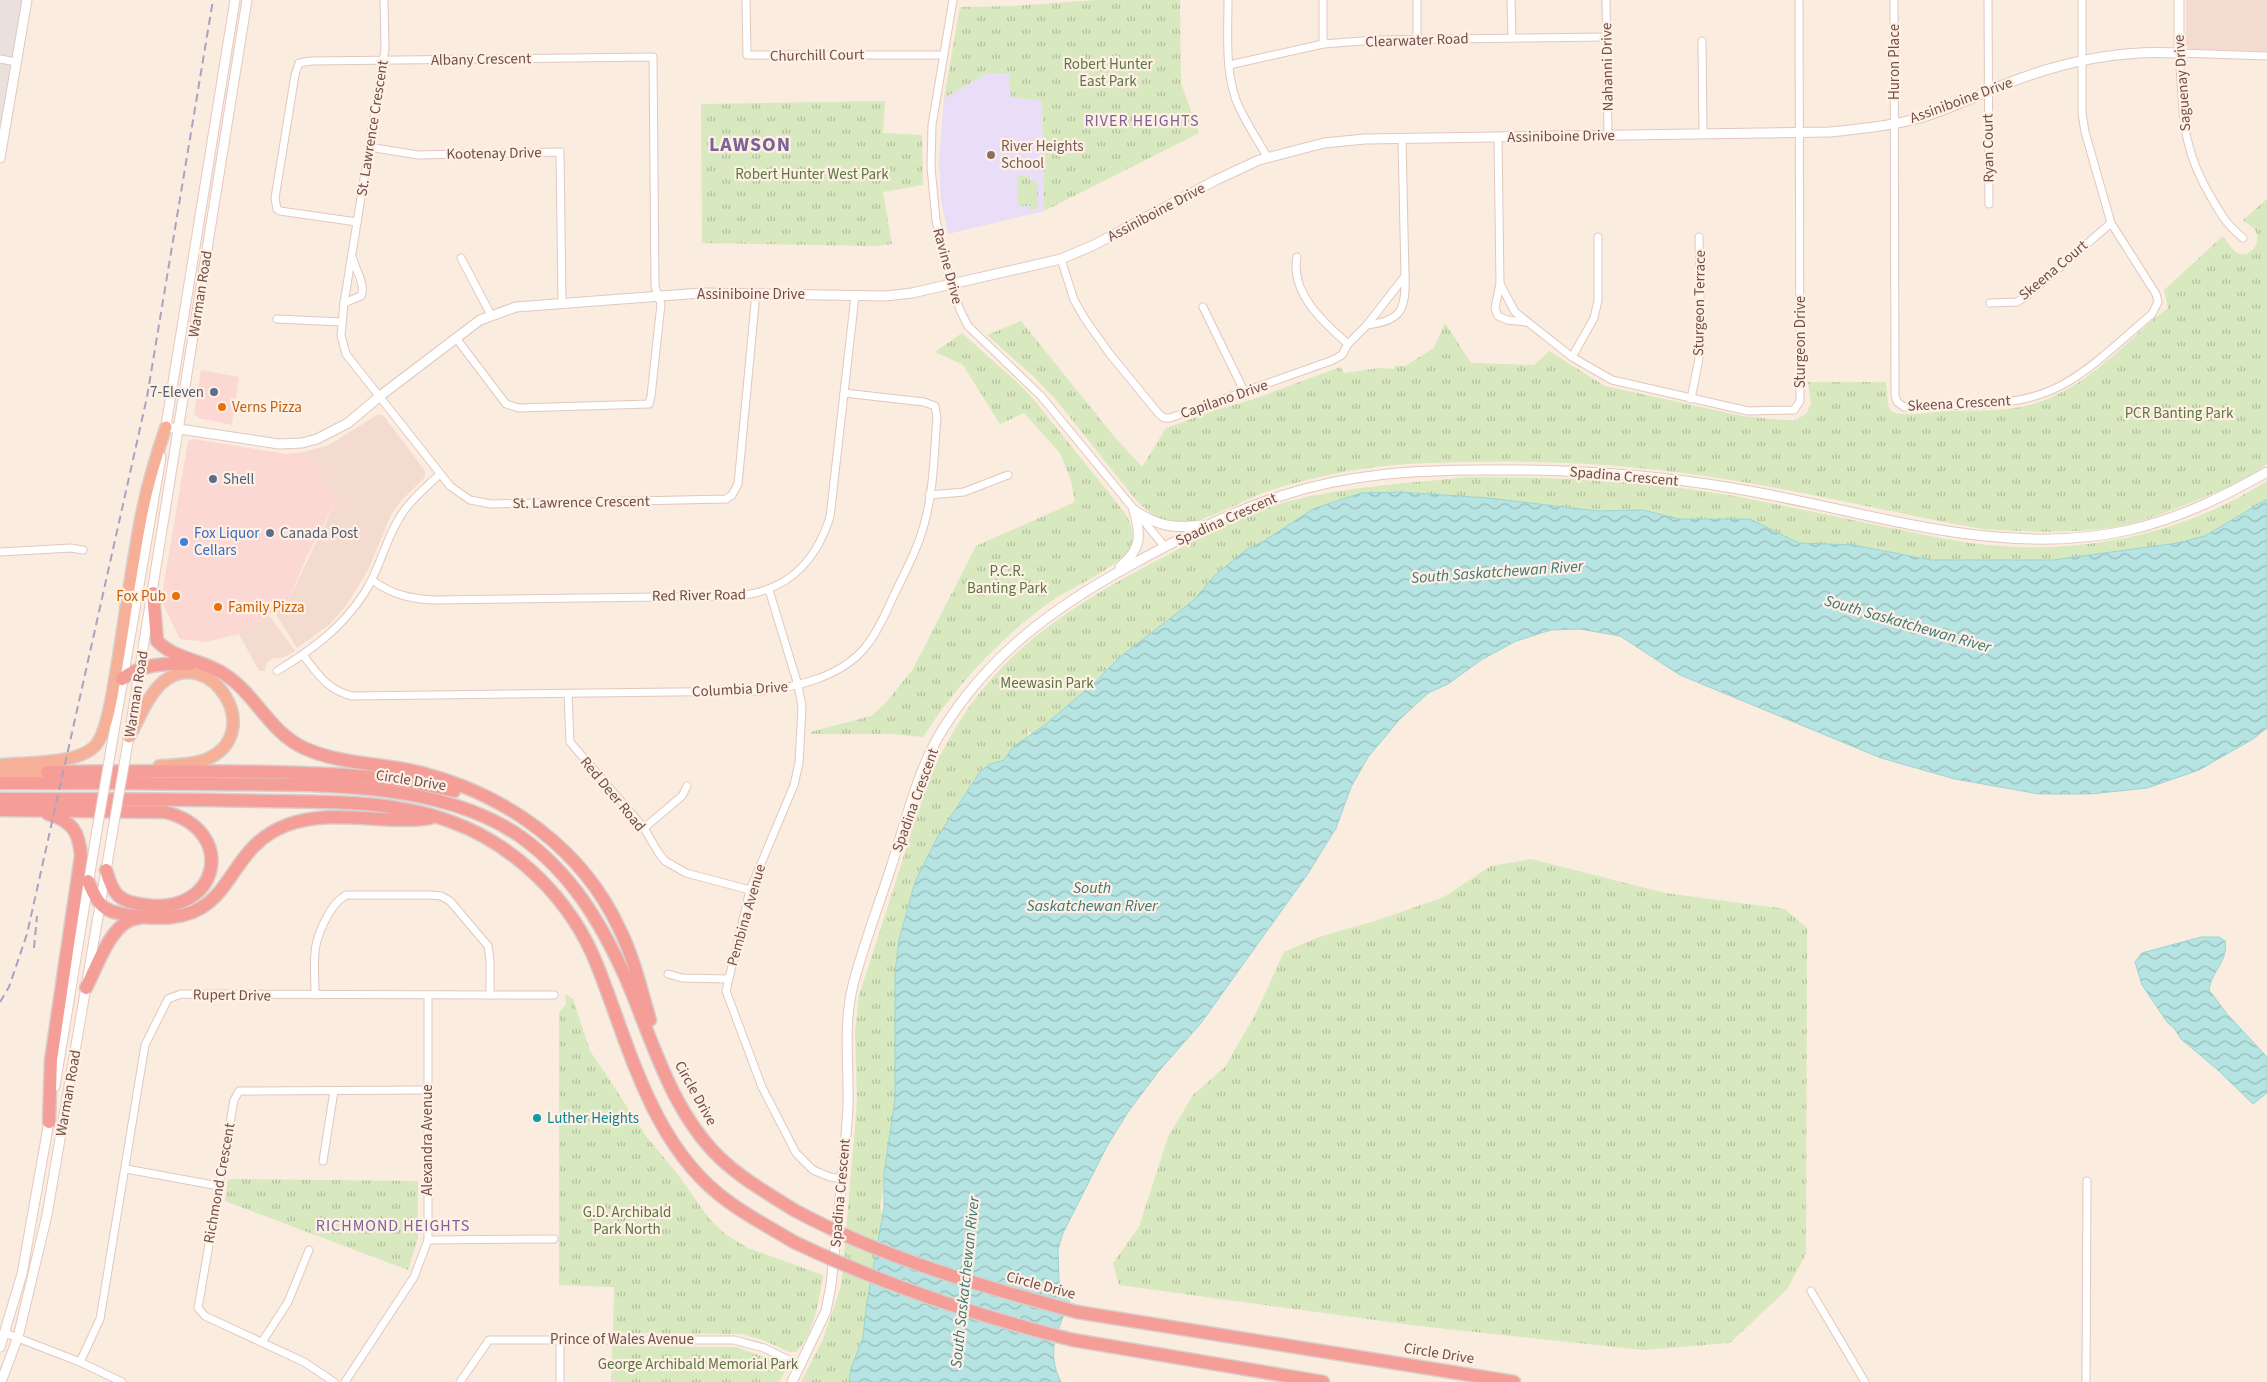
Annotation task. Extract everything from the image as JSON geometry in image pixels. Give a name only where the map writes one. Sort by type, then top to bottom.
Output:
[{"type":"highway","points":[[0,765],[73,758],[82,755],[95,746],[99,740],[104,729],[112,693],[144,504],[152,467],[166,427]]},
{"type":"highway","points":[[152,593],[157,642],[173,654],[217,670],[234,682],[279,731],[302,747],[327,757],[395,768],[440,778],[481,793],[520,814],[556,842],[599,892],[620,930],[636,970],[668,1080]]},
{"type":"highway","points":[[122,679],[131,672],[141,668],[178,663],[207,666]]},
{"type":"highway","points":[[47,772],[185,764],[204,760],[221,749],[230,734],[233,721],[230,703],[221,689],[206,678],[193,674],[174,676],[162,683],[154,692],[128,743]]},
{"type":"highway","points":[[0,773],[234,772],[381,778],[430,784],[456,791],[520,814]]},
{"type":"highway","name":"Circle Drive","points":[[0,783],[250,784],[355,788],[413,794],[454,804],[480,814],[521,837],[552,862],[576,888],[594,915],[624,976],[668,1080],[693,1126],[719,1157],[738,1174],[794,1210],[838,1233],[954,1278],[1077,1312],[1514,1382]]},
{"type":"highway","name":"Circle Drive","points":[[0,799],[198,799],[314,802],[385,807],[438,817],[472,830],[518,860],[553,892],[579,926],[596,962],[645,1090],[673,1143],[698,1174],[728,1201],[794,1242],[888,1283],[1017,1326],[1073,1340],[1323,1382]]},
{"type":"highway","points":[[0,810],[164,812],[194,824],[209,846],[210,864],[205,883],[189,900],[171,906],[152,906],[122,900],[112,890],[106,870]]},
{"type":"highway","points":[[18,810],[62,818],[76,833],[80,847],[79,870],[52,1060],[49,1122]]},
{"type":"highway","points":[[86,988],[106,945],[129,919],[172,918],[202,908],[222,890],[254,848],[273,832],[289,824],[324,818],[413,820],[438,817]]},
{"type":"highway","points":[[88,881],[100,906],[110,911],[144,918]]},
{"type":"street","points":[[0,158],[27,0]]},
{"type":"street","name":"Warman Road","points":[[0,1346],[22,1274],[49,1122],[122,679],[166,427],[235,0]]},
{"type":"street","name":"Warman Road","points":[[1,1382],[18,1337],[47,1215],[141,668],[247,0]]},
{"type":"street","name":"St. Lawrence Crescent","points":[[384,0],[385,49],[344,302],[342,342],[346,354],[440,474],[460,495],[470,500],[490,504],[726,499],[732,495],[738,484],[756,293]]},
{"type":"street","name":"Churchill Court","points":[[746,0],[747,55],[943,55]]},
{"type":"street","name":"Ravine Drive","points":[[953,0],[932,125],[931,167],[936,220],[951,286],[960,310],[968,326],[1041,396],[1165,547]]},
{"type":"street","points":[[1228,0],[1229,65],[1236,98],[1268,158]]},
{"type":"street","points":[[1323,0],[1323,44]]},
{"type":"street","points":[[1417,0],[1417,40]]},
{"type":"street","points":[[1511,0],[1512,38]]},
{"type":"street","name":"Nahanni Drive","points":[[1606,0],[1608,135]]},
{"type":"street","points":[[1799,0],[1800,133]]},
{"type":"street","name":"Huron Place","points":[[1894,0],[1894,124]]},
{"type":"street","name":"Ryan Court","points":[[1988,0],[1989,204]]},
{"type":"street","name":"Skeena Crescent","points":[[1894,124],[1895,395],[1900,405],[2004,403],[2061,386],[2087,368],[2152,314],[2158,302],[2156,294],[2111,223],[2085,132],[2082,0]]},
{"type":"street","name":"Saguenay Drive","points":[[2179,0],[2179,53],[2185,136],[2194,164],[2228,226],[2243,238]]},
{"type":"street","name":"Clearwater Road","points":[[1229,65],[1242,64],[1323,44],[1417,40],[1607,37]]},
{"type":"street","points":[[1702,41],[1703,134]]},
{"type":"street","name":"Assiniboine Drive","points":[[166,427],[279,444],[302,443],[317,439],[348,423],[380,396],[480,320],[516,307],[659,295],[756,293],[895,296],[951,286],[1061,258],[1094,245],[1216,180],[1268,158],[1324,143],[1365,139],[1830,132],[1894,124],[1950,108],[2038,72],[2082,61],[2132,53],[2179,53]]},
{"type":"street","points":[[2179,53],[2267,56]]},
{"type":"street","name":"Albany Crescent","points":[[357,222],[280,211],[276,208],[275,198],[295,76],[299,63],[311,61],[653,57],[655,286],[659,295]]},
{"type":"street","points":[[0,59],[16,62]]},
{"type":"street","name":"Sturgeon Drive","points":[[1500,284],[1515,312],[1572,357],[1612,380],[1748,411],[1794,410],[1800,404],[1800,133]]},
{"type":"street","name":"Sturgeon Drive","points":[[1498,137],[1500,284],[1495,308],[1498,316],[1506,320],[1527,322]]},
{"type":"street","points":[[1367,325],[1384,323],[1396,317],[1402,309],[1405,295],[1402,139]]},
{"type":"street","name":"Kootenay Drive","points":[[369,147],[418,155],[560,152],[562,302]]},
{"type":"street","name":"Skeena Court","points":[[1990,303],[2017,302],[2028,295],[2111,223]]},
{"type":"street","points":[[1572,357],[1594,318],[1598,300],[1598,237]]},
{"type":"street","name":"Sturgeon Terrace","points":[[1691,399],[1702,348],[1700,237]]},
{"type":"street","name":"St. Lawrence Crescent","points":[[344,302],[361,296],[363,291],[352,255]]},
{"type":"street","points":[[1297,257],[1294,268],[1306,298],[1324,323],[1348,344]]},
{"type":"street","points":[[460,258],[491,316]]},
{"type":"street","name":"Capilano Drive","points":[[1061,258],[1074,300],[1085,319],[1109,353],[1164,418],[1170,418],[1245,393],[1342,355],[1348,344],[1367,325],[1405,276]]},
{"type":"street","points":[[456,338],[506,404],[519,408],[648,404],[651,396],[661,304],[659,295]]},
{"type":"street","name":"Red River Road","points":[[372,580],[394,594],[414,599],[433,600],[736,596],[769,590],[781,584],[803,567],[815,552],[824,536],[830,517],[855,296]]},
{"type":"street","points":[[1203,307],[1245,393]]},
{"type":"street","points":[[277,319],[342,322]]},
{"type":"street","name":"Columbia Drive","points":[[304,655],[322,681],[332,689],[352,696],[757,691],[798,685],[830,672],[850,661],[866,646],[879,626],[914,555],[926,518],[937,418],[935,406],[924,402],[844,393]]},
{"type":"street","name":"Spadina Crescent","points":[[792,1382],[826,1311],[831,1285],[848,1100],[846,1027],[854,984],[918,784],[933,746],[959,704],[995,662],[1021,637],[1051,613],[1108,578],[1212,523],[1287,494],[1341,480],[1398,473],[1522,469],[1651,476],[1794,499],[1957,533],[2007,539],[2067,539],[2128,530],[2179,515],[2230,493],[2267,472]]},
{"type":"street","points":[[278,671],[328,637],[347,618],[372,580],[390,536],[406,507],[440,474]]},
{"type":"street","points":[[929,495],[964,492],[1008,475]]},
{"type":"street","points":[[1134,510],[1148,520],[1167,526],[1189,527],[1212,523]]},
{"type":"street","points":[[1108,578],[1131,558],[1137,546],[1139,530],[1134,510]]},
{"type":"street","points":[[0,552],[71,548],[83,550]]},
{"type":"street","name":"Pembina Avenue","points":[[769,590],[798,685],[802,707],[799,763],[794,784],[750,890],[726,992],[762,1087],[793,1148],[802,1161],[813,1170],[830,1177],[842,1179]]},
{"type":"street","name":"Red Deer Road","points":[[568,694],[570,742],[644,828],[658,852],[672,867],[686,873],[750,890]]},
{"type":"street","points":[[644,828],[682,796],[687,786]]},
{"type":"street","points":[[315,996],[314,946],[318,933],[336,901],[346,895],[431,895],[441,896],[450,901],[488,946],[490,995]]},
{"type":"street","points":[[668,974],[682,978],[728,979]]},
{"type":"street","name":"Rupert Drive","points":[[80,1362],[100,1319],[145,1046],[168,999],[181,994],[315,996],[554,995]]},
{"type":"street","name":"Alexandra Avenue","points":[[345,1382],[414,1277],[428,1240],[426,1090],[428,996]]},
{"type":"street","name":"Richmond Crescent","points":[[334,1382],[304,1362],[205,1316],[198,1308],[234,1100],[239,1091],[426,1090]]},
{"type":"street","points":[[323,1161],[334,1091]]},
{"type":"street","points":[[126,1169],[219,1186]]},
{"type":"street","points":[[2086,1382],[2087,1181]]},
{"type":"street","points":[[428,1240],[554,1239]]},
{"type":"street","points":[[262,1342],[288,1302],[308,1250]]},
{"type":"street","points":[[1811,1291],[1865,1382]]},
{"type":"street","points":[[5,1333],[80,1362],[122,1382]]},
{"type":"street","name":"Prince of Wales Avenue","points":[[460,1382],[489,1340],[734,1340],[764,1348],[801,1366]]},
{"type":"street","points":[[560,1340],[560,1382]]},
{"type":"shaded area","points":[[0,0],[27,0],[0,158]]},
{"type":"shaded area","points":[[2186,0],[2267,0],[2267,51],[2189,49],[2186,45]]},
{"type":"shaded area","name":"River Heights School","points":[[988,73],[1010,73],[1012,97],[1042,101],[1044,211],[948,234],[941,200],[939,162],[944,98]]},
{"type":"shaded area","points":[[201,370],[239,377],[232,425],[199,418],[194,414]]},
{"type":"shaded area","points":[[377,415],[383,415],[425,471],[425,477],[401,501],[391,515],[368,570],[345,607],[330,624],[297,648],[274,611],[287,603],[338,497],[304,452],[329,445]]},
{"type":"shaded area","points":[[193,439],[287,454],[304,452],[338,497],[308,554],[287,603],[239,634],[207,642],[180,639],[162,603],[188,441]]},
{"type":"shaded area","points":[[269,615],[295,651],[282,658],[273,658],[267,663],[265,671],[259,671],[239,634]]},
{"type":"green space","name":"Robert Hunter East Park","points":[[1097,0],[1180,0],[1181,83],[1199,133],[1044,211],[1042,101],[1011,97],[1009,73],[988,73],[944,98],[960,7],[1014,6]]},
{"type":"green space","name":"Robert Hunter West Park","points":[[885,101],[883,133],[922,135],[923,185],[883,192],[892,244],[875,246],[702,243],[701,104]]},
{"type":"green space","points":[[1018,176],[1029,176],[1030,181],[1038,181],[1038,208],[1030,210],[1030,206],[1018,206]]},
{"type":"green space","name":"PCR Banting Park","points":[[2267,199],[2267,464],[2226,488],[2200,499],[2140,521],[2103,529],[2052,532],[1983,529],[1728,479],[1620,466],[1550,462],[1408,464],[1373,467],[1305,480],[1259,494],[1209,517],[1184,523],[1172,523],[1157,518],[1136,500],[1057,401],[1034,377],[987,335],[1021,321],[1113,435],[1142,467],[1166,428],[1254,399],[1340,367],[1344,373],[1380,368],[1394,369],[1395,366],[1405,366],[1434,348],[1445,323],[1471,363],[1534,365],[1549,351],[1605,386],[1742,416],[1793,421],[1806,414],[1811,405],[1808,382],[1886,382],[1888,406],[1892,412],[1899,413],[2006,409],[2040,402],[2056,395],[2072,387],[2101,366],[2168,308],[2164,290],[2223,236],[2236,252],[2246,254],[2250,252],[2256,245],[2257,235],[2254,229],[2243,220]]},
{"type":"green space","name":"P.C.R. Banting Park","points":[[962,333],[1019,384],[1035,401],[1125,513],[1130,523],[1132,543],[1127,552],[1111,566],[1059,596],[1013,631],[965,681],[923,737],[891,734],[810,734],[810,732],[871,716],[884,705],[913,669],[976,546],[1075,502],[1071,481],[1060,453],[1024,413],[1000,424],[963,365],[935,352]]},
{"type":"green space","name":"Meewasin Park","points":[[1468,477],[1635,483],[1701,491],[1951,540],[2024,547],[2060,547],[2097,543],[2168,527],[2236,499],[2267,481],[2267,508],[2203,544],[2131,556],[1951,567],[1869,556],[1033,738],[1028,728],[1027,745],[898,1084],[887,1172],[880,1206],[884,1220],[868,1330],[852,1382],[801,1382],[823,1339],[841,1286],[857,1099],[855,1031],[859,995],[929,781],[948,741],[969,708],[991,679],[1016,653],[1072,610],[1135,572],[1232,522],[1272,506],[1320,494]]},
{"type":"green space","points":[[1531,859],[1665,893],[1785,909],[1807,928],[1806,1254],[1787,1289],[1730,1343],[1643,1350],[1419,1326],[1119,1285],[1113,1263],[1139,1227],[1168,1137],[1193,1095],[1225,1067],[1256,1013],[1284,952],[1319,937],[1375,921],[1444,897],[1491,866]]},
{"type":"green space","name":"G.D. Archibald Park North","points":[[565,994],[573,999],[590,1051],[646,1136],[679,1176],[708,1217],[725,1234],[748,1248],[823,1275],[818,1305],[811,1327],[802,1345],[796,1352],[789,1352],[763,1340],[741,1334],[613,1333],[614,1287],[559,1285],[559,1013],[566,1004]]},
{"type":"green space","points":[[228,1179],[418,1181],[418,1238],[408,1270],[225,1201]]},
{"type":"green space","name":"George Archibald Memorial Park","points":[[612,1346],[736,1347],[781,1363],[785,1371],[779,1382],[611,1382]]},
{"type":"water","name":"South Saskatchewan River","points":[[1400,492],[1488,498],[1598,511],[1643,510],[1679,519],[1750,519],[1799,543],[1853,545],[1931,560],[2053,560],[2178,543],[2205,536],[2267,499],[2267,728],[2253,739],[2199,770],[2147,788],[2090,794],[2039,794],[1955,779],[1881,758],[1680,675],[1620,636],[1580,629],[1551,630],[1516,641],[1481,660],[1448,684],[1428,693],[1399,720],[1368,757],[1351,787],[1336,828],[1307,875],[1201,1023],[1158,1072],[1128,1112],[1107,1146],[1063,1233],[1058,1249],[1059,1281],[1070,1300],[1058,1331],[1054,1350],[1056,1371],[1061,1382],[849,1382],[851,1368],[863,1338],[866,1308],[884,1208],[884,1174],[895,1099],[895,973],[899,940],[915,882],[937,838],[979,773],[990,764],[1004,760],[1013,747],[1046,724],[1095,682],[1120,657],[1194,600],[1215,575],[1246,550],[1264,541],[1313,509],[1361,493]]},
{"type":"water","points":[[2201,937],[2219,937],[2225,941],[2226,948],[2209,990],[2227,1014],[2267,1057],[2267,1093],[2253,1104],[2219,1071],[2181,1039],[2142,985],[2135,962],[2142,953]]},
{"type":"railway","points":[[0,1002],[9,987],[27,934],[147,397],[213,0]]},
{"type":"railway","points":[[34,948],[37,916]]},
{"type":"place","name":"River Heights School","points":[[991,155]]},
{"type":"place","name":"7-Eleven","points":[[214,392]]},
{"type":"place","name":"Verns Pizza","points":[[222,407]]},
{"type":"place","name":"Shell","points":[[213,479]]},
{"type":"place","name":"Canada Post","points":[[270,533]]},
{"type":"place","name":"Fox Liquor Cellars","points":[[184,542]]},
{"type":"place","name":"Fox Pub","points":[[176,596]]},
{"type":"place","name":"Family Pizza","points":[[218,607]]},
{"type":"place","name":"Luther Heights","points":[[537,1118]]},
{"type":"district","name":"RIVER HEIGHTS","points":[[1142,120]]},
{"type":"district","name":"LAWSON","points":[[750,144]]},
{"type":"district","name":"RICHMOND HEIGHTS","points":[[393,1225]]}]
